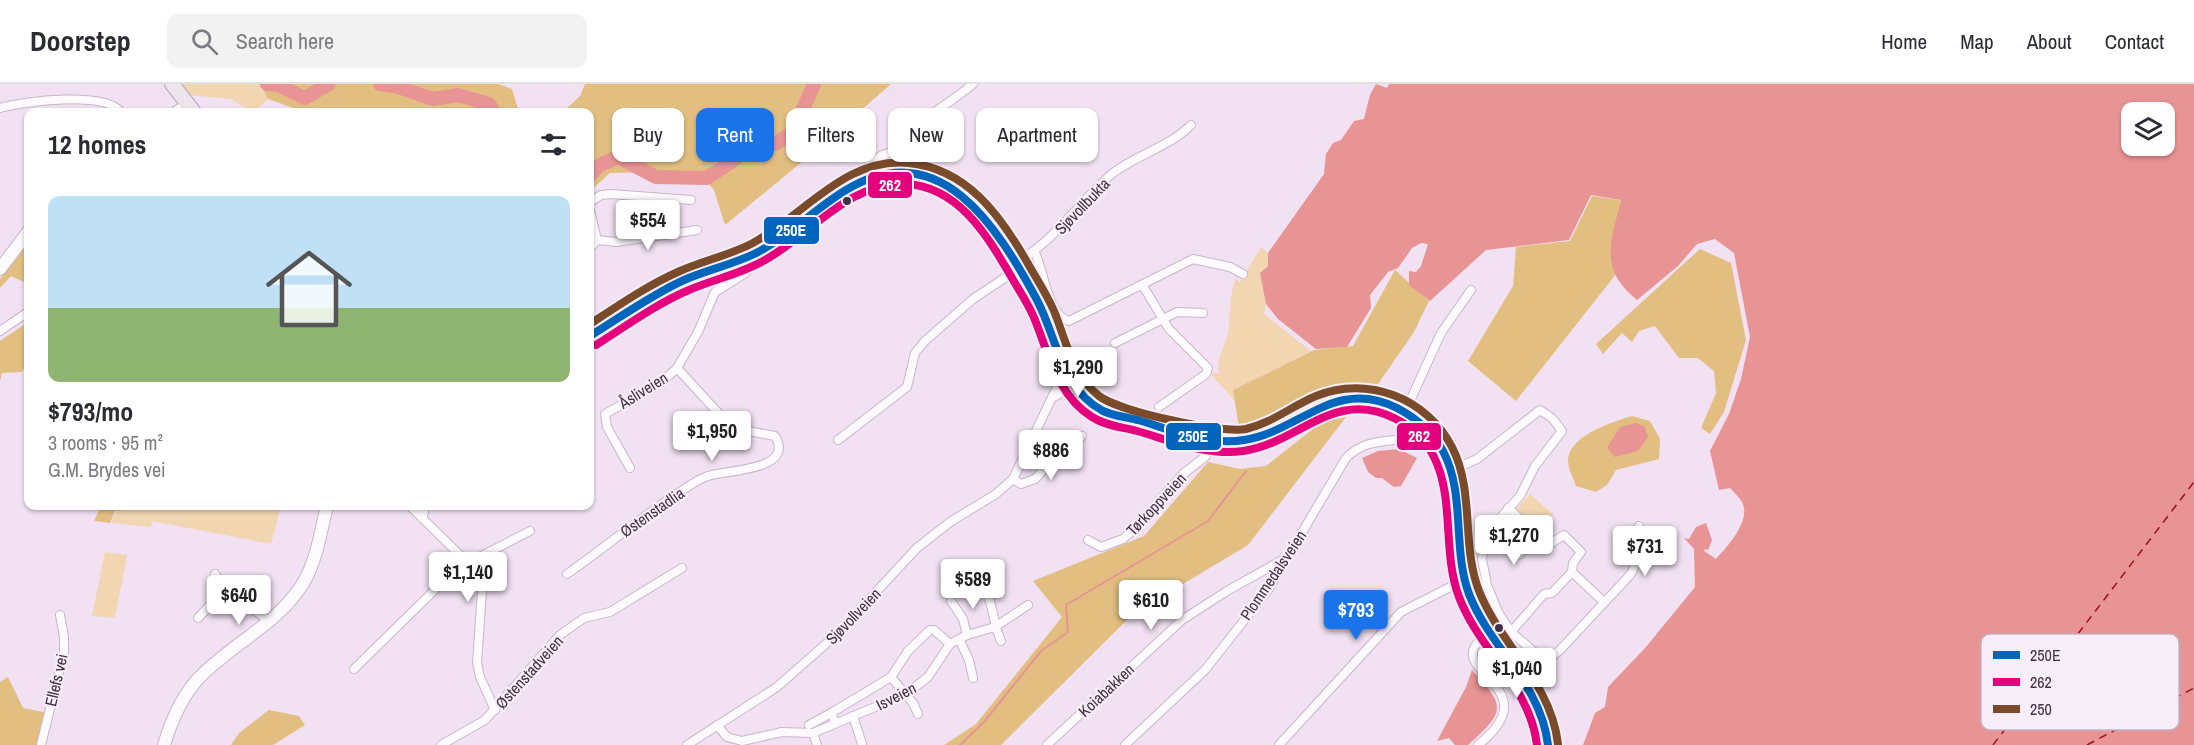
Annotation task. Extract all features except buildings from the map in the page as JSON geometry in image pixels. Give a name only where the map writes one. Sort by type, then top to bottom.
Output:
[{"type":"main road","points":[[172,84],[186,108]]},
{"type":"main road","points":[[594,334],[673,286],[744,259],[776,242],[855,185],[870,178],[898,173],[939,180],[966,197],[985,217],[1017,266],[1074,379],[1104,403],[1138,420],[1212,439],[1237,441],[1257,438],[1319,406],[1346,399],[1381,402],[1405,412],[1427,430],[1444,454],[1450,471],[1464,580],[1475,607],[1490,634],[1543,714],[1548,745]]},
{"type":"street","points":[[941,108],[973,84]]},
{"type":"street","points":[[0,108],[40,101],[77,100],[110,104],[115,108]]},
{"type":"street","name":"Sjøvollbukta","points":[[1017,266],[1035,253],[1112,175],[1140,155],[1178,138],[1191,125]]},
{"type":"street","points":[[858,173],[882,154],[888,152]]},
{"type":"street","points":[[898,162],[898,173]]},
{"type":"street","points":[[594,199],[601,195],[611,194],[691,200]]},
{"type":"street","points":[[594,228],[597,240]]},
{"type":"street","points":[[597,240],[616,242],[696,230]]},
{"type":"street","points":[[0,269],[24,237]]},
{"type":"street","points":[[594,243],[597,240]]},
{"type":"street","points":[[1035,253],[1046,289],[1056,311],[1065,321],[1073,321],[1196,259],[1230,267],[1243,274]]},
{"type":"street","name":"Åsliveien","points":[[630,468],[607,426],[605,414],[662,382],[677,368],[698,332],[716,292],[747,272],[748,267],[744,259]]},
{"type":"street","points":[[838,440],[907,387],[915,353],[925,341],[955,313],[1017,266]]},
{"type":"street","points":[[1143,286],[1161,319],[1208,368],[1206,374],[1159,407]]},
{"type":"street","points":[[1405,412],[1441,333],[1471,290]]},
{"type":"street","points":[[1115,343],[1161,319],[1182,311],[1203,313]]},
{"type":"street","points":[[0,331],[24,315]]},
{"type":"street","name":"Østenstadlia","points":[[567,574],[697,480],[709,475],[757,467],[767,463],[778,452],[775,436],[732,428],[677,368]]},
{"type":"street","name":"Sjøvollveien","points":[[687,745],[761,699],[816,654],[916,548],[950,522],[996,494],[1013,479],[1060,382],[1074,379]]},
{"type":"street","points":[[1450,471],[1478,459],[1540,410],[1562,431],[1535,466],[1520,496],[1492,527],[1483,551],[1483,571],[1493,604],[1511,632],[1546,662]]},
{"type":"street","name":"Plommedalsveien","points":[[1125,745],[1206,670],[1268,590],[1335,474],[1353,451],[1366,444],[1418,436],[1427,430]]},
{"type":"street","name":"Sjøvollveien","points":[[1013,479],[1021,484],[1031,482],[1058,454],[1082,436]]},
{"type":"street","name":"Tørkoppveien","points":[[1088,540],[1101,547],[1123,539],[1183,474],[1206,456],[1212,439]]},
{"type":"street","points":[[1508,508],[1548,545],[1564,535],[1581,552],[1573,563],[1572,572],[1552,592],[1544,594],[1511,632]]},
{"type":"street","points":[[164,745],[180,707],[196,682],[269,621],[305,580],[316,550],[326,510]]},
{"type":"street","points":[[414,510],[479,574],[481,581],[477,663],[480,677],[495,710]]},
{"type":"street","points":[[422,518],[423,510]]},
{"type":"street","points":[[1523,681],[1546,662],[1634,571],[1636,549],[1633,540],[1639,526]]},
{"type":"street","points":[[1492,527],[1520,554],[1537,534]]},
{"type":"street","points":[[354,669],[449,574],[468,561],[530,531]]},
{"type":"street","name":"Koiabakken","points":[[1047,745],[1182,620],[1227,591],[1286,558]]},
{"type":"street","name":"Østenstadveien","points":[[441,745],[452,743],[485,720],[560,635],[584,618],[610,612],[682,568]]},
{"type":"street","points":[[1572,572],[1604,602]]},
{"type":"street","points":[[215,574],[225,589],[269,621]]},
{"type":"street","points":[[1279,745],[1401,612],[1464,580]]},
{"type":"street","points":[[198,618],[225,589]]},
{"type":"street","points":[[988,596],[994,612],[994,627],[1001,641]]},
{"type":"street","points":[[951,601],[963,619],[963,637],[973,678]]},
{"type":"street","name":"Isveien","points":[[717,725],[727,737],[742,741],[782,732],[811,729],[857,714],[906,694],[928,677],[950,644],[963,637],[994,627],[1028,605]]},
{"type":"street","name":"Ellefs vei","points":[[42,745],[64,652],[60,615]]},
{"type":"street","points":[[817,745],[811,729],[831,713],[891,677],[908,651],[930,630],[934,630],[950,644]]},
{"type":"street","points":[[1478,745],[1501,724],[1505,712],[1504,702],[1480,666],[1474,651],[1476,644],[1490,634]]},
{"type":"street","points":[[891,677],[906,694],[918,714]]},
{"type":"street","points":[[855,699],[862,744]]},
{"type":"street","points":[[831,713],[835,722]]},
{"type":"shaded area","points":[[182,84],[261,84],[268,99],[258,108],[247,108],[230,99],[189,95]]},
{"type":"shaded area","points":[[261,84],[498,84],[512,89],[518,108],[293,108],[268,99]]},
{"type":"shaded area","points":[[585,84],[891,84],[864,108],[786,108],[786,162],[802,162],[725,225],[714,190],[698,171],[610,173],[594,187],[594,108],[567,108],[580,96]]},
{"type":"shaded area","points":[[1376,84],[1387,88],[1389,84],[2194,84],[2194,745],[1583,745],[1595,713],[1605,707],[1608,687],[1646,647],[1695,587],[1694,549],[1684,538],[1689,539],[1696,527],[1706,523],[1712,540],[1708,550],[1704,551],[1716,559],[1737,533],[1744,517],[1742,502],[1735,493],[1730,488],[1719,490],[1710,451],[1729,414],[1741,379],[1750,337],[1734,253],[1715,239],[1697,244],[1678,266],[1637,300],[1617,277],[1612,265],[1611,242],[1621,200],[1591,195],[1569,240],[1486,250],[1430,301],[1409,285],[1409,271],[1416,272],[1421,266],[1428,244],[1421,243],[1412,248],[1398,268],[1388,272],[1370,295],[1371,308],[1347,347],[1316,349],[1278,319],[1266,304],[1260,273],[1268,266],[1268,253],[1324,174],[1326,154],[1333,143],[1341,140],[1354,121],[1364,119],[1370,95]]},
{"type":"shaded area","points":[[1592,196],[1620,200],[1620,269],[1516,401],[1468,361],[1513,286],[1516,247],[1570,241]]},
{"type":"shaded area","points":[[24,242],[24,282],[11,276],[0,288],[0,279]]},
{"type":"shaded area","points":[[1261,247],[1268,253],[1268,266],[1260,273],[1266,304],[1264,314],[1311,351],[1233,390],[1235,401],[1210,373],[1219,373],[1218,362],[1227,337],[1234,282],[1237,275],[1237,280],[1240,282]]},
{"type":"shaded area","points":[[1700,249],[1731,263],[1746,340],[1724,412],[1710,434],[1701,428],[1716,393],[1714,371],[1698,358],[1679,358],[1655,326],[1639,331],[1632,342],[1622,333],[1603,354],[1596,344]]},
{"type":"shaded area","points":[[1395,270],[1429,301],[1414,332],[1374,390],[1341,391],[1317,399],[1279,422],[1240,434],[1233,390],[1314,350],[1353,346]]},
{"type":"shaded area","points":[[24,325],[24,369],[21,372],[2,373],[0,381],[0,341]]},
{"type":"shaded area","points":[[1632,416],[1650,421],[1660,439],[1659,459],[1616,470],[1607,485],[1596,492],[1576,486],[1568,459],[1576,443],[1594,431]]},
{"type":"shaded area","points":[[1346,417],[1248,545],[1133,614],[1001,745],[944,745],[976,724],[1062,617],[1033,581],[1144,536],[1208,462],[1240,469],[1266,466],[1323,421]]},
{"type":"shaded area","points":[[1636,423],[1645,427],[1648,437],[1638,451],[1615,457],[1607,448],[1620,427]]},
{"type":"shaded area","points":[[1399,449],[1417,458],[1401,486],[1394,487],[1368,472],[1362,458],[1378,451]]},
{"type":"shaded area","points":[[1530,494],[1553,514],[1539,530],[1516,509]]},
{"type":"shaded area","points":[[99,510],[115,510],[110,523],[94,521]]},
{"type":"shaded area","points":[[116,510],[280,510],[271,544],[152,521],[151,527],[111,523]]},
{"type":"shaded area","points":[[105,552],[127,555],[115,618],[92,616]]},
{"type":"shaded area","points":[[1472,670],[1496,701],[1495,717],[1468,745],[1455,745],[1449,738],[1437,741],[1466,687]]},
{"type":"shaded area","points":[[8,677],[23,708],[48,713],[42,745],[0,745],[0,682]]},
{"type":"shaded area","points":[[269,710],[299,716],[305,725],[273,745],[231,745],[239,733]]},
{"type":"waterway","points":[[267,84],[278,85],[305,98],[329,84]]},
{"type":"waterway","points":[[380,84],[395,86],[433,99],[458,95],[489,104],[492,108]]},
{"type":"waterway","points":[[594,171],[600,165],[618,157],[656,177],[707,178],[750,149],[775,144],[793,132],[814,84]]},
{"type":"waterway","points":[[960,745],[984,722],[1041,651],[1068,632],[1066,605],[1208,521],[1246,471]]},
{"type":"ferry route","points":[[2078,634],[2194,482]]},
{"type":"ferry route","points":[[2179,696],[2194,688]]},
{"type":"ferry route","points":[[1993,745],[2004,730]]},
{"type":"ferry route","points":[[2087,745],[2115,730]]},
{"type":"transit line","name":"250","points":[[594,321],[668,277],[751,244],[825,191],[865,169],[886,163],[909,163],[930,167],[948,174],[980,197],[1017,244],[1048,298],[1076,368],[1090,388],[1110,402],[1170,420],[1233,430],[1246,429],[1265,423],[1316,396],[1335,390],[1355,388],[1394,395],[1427,415],[1441,430],[1459,464],[1466,500],[1470,555],[1479,591],[1488,611],[1546,702],[1558,744]]},
{"type":"transit line","name":"250E","points":[[594,333],[672,286],[760,251],[846,190],[880,175],[910,173],[937,181],[962,197],[1004,244],[1037,300],[1069,376],[1078,390],[1103,411],[1190,436],[1217,441],[1244,440],[1264,435],[1318,409],[1336,402],[1355,399],[1375,400],[1397,408],[1423,426],[1439,444],[1450,468],[1457,503],[1461,558],[1469,594],[1489,632],[1536,703],[1548,745]]},
{"type":"transit line","name":"262","points":[[596,345],[665,302],[698,286],[747,269],[765,260],[848,200],[866,191],[885,185],[905,184],[924,187],[941,194],[970,216],[993,246],[1030,309],[1050,361],[1063,386],[1080,408],[1097,420],[1190,447],[1230,452],[1263,446],[1335,413],[1354,409],[1374,411],[1396,419],[1413,430],[1431,451],[1440,473],[1447,508],[1451,562],[1459,597],[1479,634],[1525,704],[1537,745]]}]
